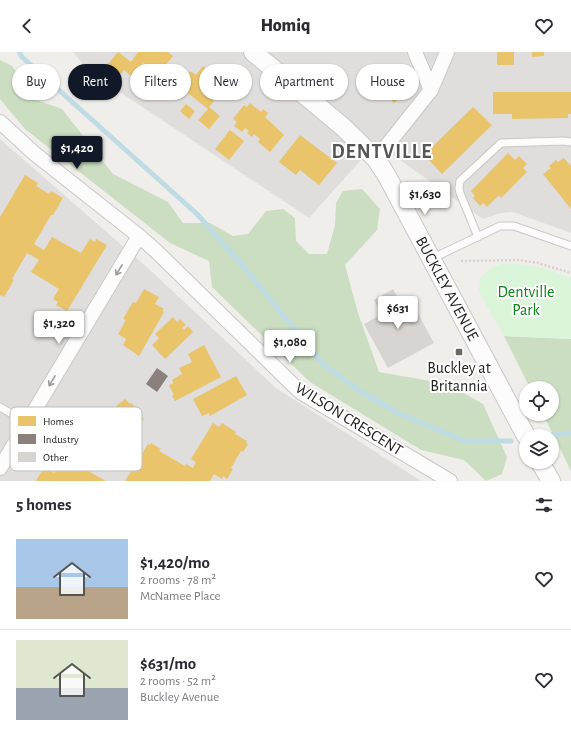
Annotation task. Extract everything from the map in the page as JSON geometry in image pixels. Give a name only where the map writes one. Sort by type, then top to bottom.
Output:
[{"type":"street","name":"BUCKLEY AVENUE","points":[[253,52],[343,127],[376,159],[387,176],[522,429]]},
{"type":"street","points":[[414,52],[431,90]]},
{"type":"street","points":[[376,159],[431,90],[446,52]]},
{"type":"street","name":"WILSON CRESCENT","points":[[0,122],[35,154],[139,236],[168,262],[302,392],[450,481]]},
{"type":"street","points":[[37,407],[139,236]]},
{"type":"street","points":[[0,468],[10,451]]},
{"type":"street","points":[[544,469],[551,481]]},
{"type":"lane","points":[[478,237],[460,194],[460,181],[501,143],[571,142]]},
{"type":"lane","points":[[431,259],[500,226],[514,226],[571,246]]},
{"type":"lane","points":[[0,407],[10,413]]},
{"type":"path","points":[[461,261],[519,260],[538,263],[571,273]]},
{"type":"shaded area","points":[[73,52],[571,52],[571,233],[513,212],[501,213],[483,219],[376,143],[309,218],[132,100],[191,100],[191,64],[130,64],[130,99],[122,93],[122,64],[83,64]]},
{"type":"shaded area","points":[[0,139],[149,269],[276,388],[421,481],[0,481]]},
{"type":"green space","points":[[0,60],[12,66],[12,100],[36,100],[62,109],[113,174],[168,202],[183,223],[210,223],[233,236],[248,234],[266,211],[283,209],[295,218],[296,241],[309,254],[327,254],[335,225],[336,203],[343,191],[362,189],[380,209],[377,230],[345,265],[358,313],[379,372],[448,384],[483,404],[507,457],[502,474],[486,481],[464,460],[421,450],[310,382],[212,287],[209,261],[170,243],[25,129],[0,99]]},
{"type":"green space","name":"Dentville Park","points":[[500,264],[519,264],[544,268],[571,278],[571,339],[504,336],[479,292],[479,281],[484,274]]},
{"type":"green space","points":[[504,336],[571,339],[571,471],[559,447],[559,429],[550,429],[546,421],[559,421],[559,381],[526,381]]},
{"type":"building: Homes","points":[[118,52],[131,62],[138,52],[168,52],[173,56],[166,64],[130,64],[130,75],[124,70],[122,72],[122,64],[108,64]]},
{"type":"building: Homes","points":[[497,52],[514,52],[514,65],[497,65]]},
{"type":"building: Homes","points":[[532,52],[544,52],[544,56],[532,57]]},
{"type":"building: Homes","points":[[199,71],[199,100],[214,100],[209,107],[220,116],[209,129],[198,120],[208,109],[191,96],[191,72],[196,75]]},
{"type":"building: Homes","points":[[493,92],[571,92],[571,114],[568,114],[568,118],[512,119],[512,114],[493,114]]},
{"type":"building: Homes","points":[[250,103],[261,112],[263,109],[268,113],[265,117],[284,135],[270,152],[258,142],[260,139],[254,134],[252,137],[247,133],[249,131],[245,128],[242,132],[234,126],[237,122],[233,119],[244,105],[247,107]]},
{"type":"building: Homes","points":[[186,104],[195,111],[189,119],[180,111]]},
{"type":"building: Homes","points":[[473,107],[492,125],[442,174],[424,155]]},
{"type":"building: Homes","points":[[230,130],[244,141],[229,160],[215,149]]},
{"type":"building: Homes","points":[[300,135],[337,163],[319,185],[300,170],[296,175],[279,162]]},
{"type":"building: Homes","points":[[508,153],[515,160],[519,156],[527,164],[523,168],[527,172],[501,198],[499,195],[487,207],[483,203],[480,206],[473,198],[475,196],[471,191]]},
{"type":"building: Homes","points":[[564,158],[571,166],[571,209],[543,174],[551,168],[549,166],[556,160],[558,162]]},
{"type":"building: Homes","points":[[25,175],[38,183],[36,186],[49,194],[51,191],[63,198],[34,244],[44,250],[52,237],[81,253],[90,239],[95,242],[96,239],[107,245],[67,311],[56,305],[58,302],[53,299],[59,289],[31,272],[39,260],[27,253],[12,279],[14,280],[4,297],[0,295],[0,217]]},
{"type":"building: Homes","points":[[144,289],[159,297],[155,304],[164,309],[162,311],[164,312],[139,356],[123,345],[126,339],[118,334],[126,320],[123,319],[133,302],[136,303]]},
{"type":"building: Homes","points":[[173,317],[177,322],[180,319],[186,325],[182,328],[184,330],[188,326],[193,332],[165,359],[152,345],[159,338],[155,334]]},
{"type":"building: Homes","points":[[204,345],[221,377],[175,401],[169,385],[174,383],[172,380],[182,374],[179,368],[192,362],[188,354]]},
{"type":"building: Homes","points":[[236,376],[247,395],[210,416],[209,413],[202,416],[193,399]]},
{"type":"building: Homes","points":[[125,399],[135,407],[117,407],[116,406]]},
{"type":"building: Homes","points":[[213,423],[219,427],[222,423],[236,432],[235,434],[247,441],[246,443],[248,444],[243,452],[241,451],[231,468],[233,469],[227,479],[223,476],[222,479],[214,474],[210,481],[125,481],[131,471],[142,471],[142,454],[148,444],[150,445],[151,443],[161,449],[159,451],[185,466],[186,464],[193,468],[196,462],[191,459]]},
{"type":"building: Homes","points":[[42,471],[51,471],[54,473],[55,471],[88,471],[106,481],[36,481]]},
{"type":"building: Industry","points":[[157,368],[168,376],[157,392],[146,384]]},
{"type":"building: Other","points":[[393,289],[401,304],[410,299],[434,343],[388,368],[364,324],[382,314],[374,300]]},
{"type":"waterway","points":[[19,52],[22,57],[197,214],[237,259],[324,365],[360,391],[398,413],[464,441],[511,441]]},
{"type":"waterway","points":[[559,434],[571,433]]},
{"type":"place","name":"Buckley at Britannia","points":[[459,352]]},
{"type":"district","name":"DENTVILLE","points":[[382,152]]}]
